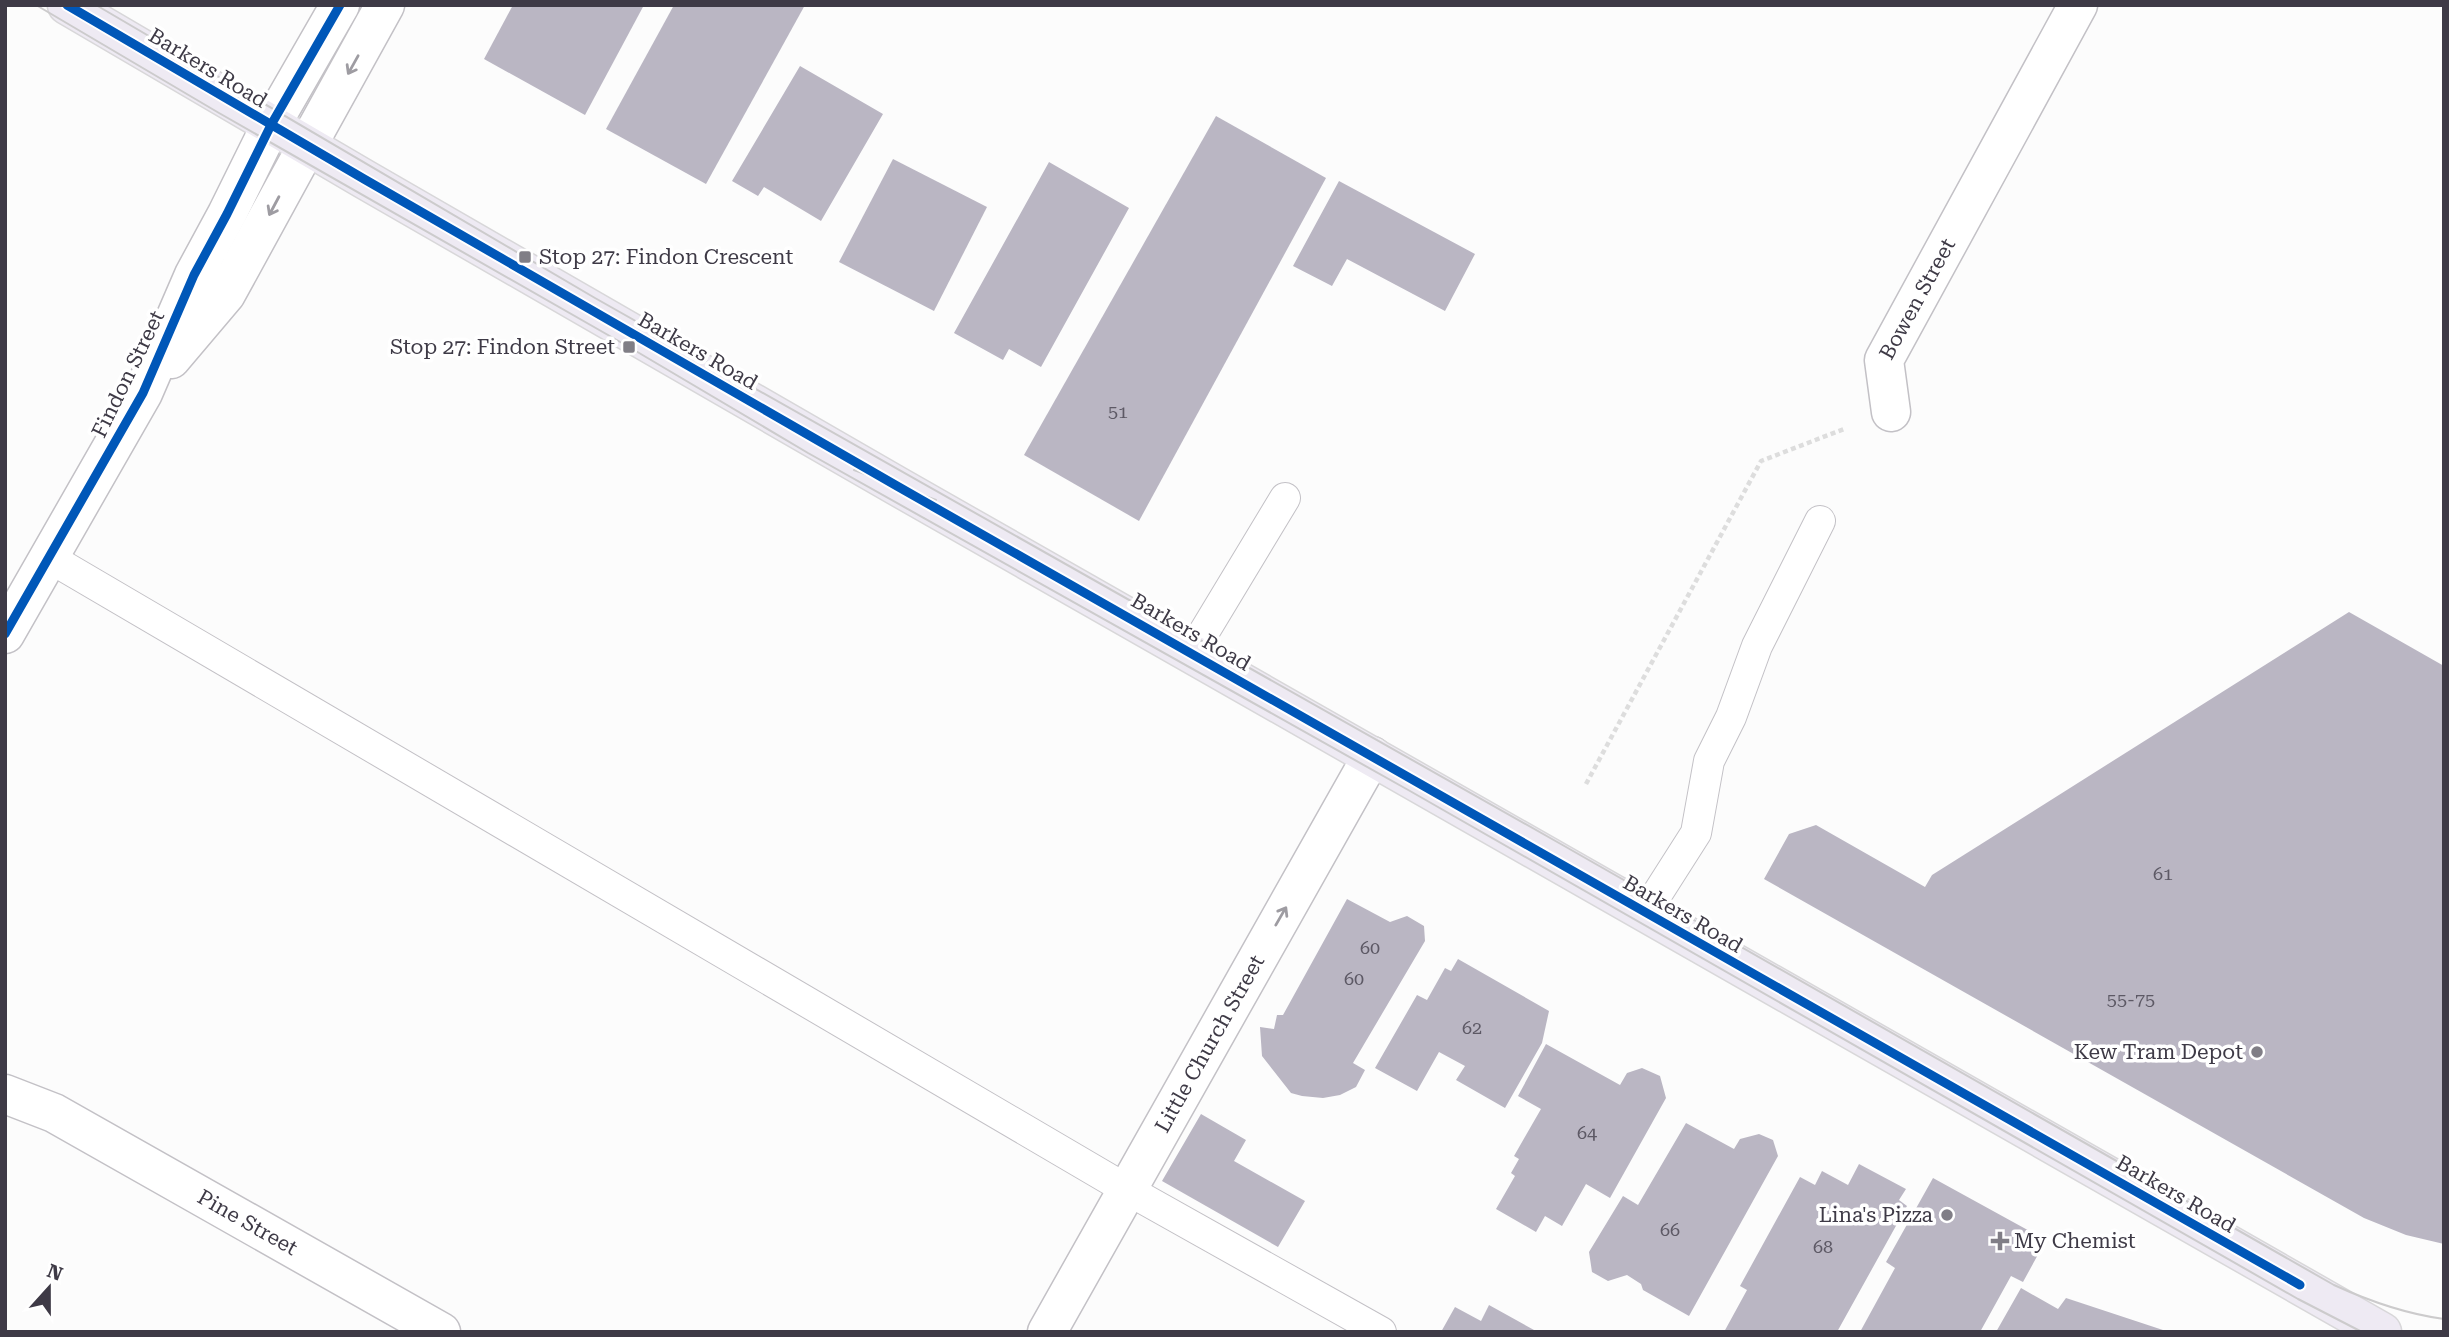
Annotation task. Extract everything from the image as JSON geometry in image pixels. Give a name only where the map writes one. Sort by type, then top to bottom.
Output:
[{"type":"main road","name":"Barkers Road","points":[[67,5],[897,486],[2382,1332]]},
{"type":"street","name":"Findon Street","points":[[5,634],[15,595],[48,557],[143,393],[194,275],[228,214],[271,125],[340,5]]},
{"type":"street","name":"Findon Street","points":[[143,393],[226,294],[385,5]]},
{"type":"street","name":"Bowen Street","points":[[1891,412],[1884,360],[2078,5]]},
{"type":"street","name":"Little Church Street","points":[[1047,1332],[1372,755]]},
{"type":"street","name":"Pine Street","points":[[5,1074],[54,1113]]},
{"type":"street","name":"Pine Street","points":[[5,1094],[54,1113],[441,1332]]},
{"type":"lane","points":[[1192,652],[1284,499]]},
{"type":"lane","points":[[1646,913],[1696,833],[1709,761],[1731,717],[1757,646],[1820,521]]},
{"type":"lane","points":[[48,557],[1126,1189],[1381,1332]]},
{"type":"path","points":[[1586,784],[1761,461],[1891,412]]},
{"type":"building","points":[[513,5],[644,5],[585,115],[484,59]]},
{"type":"building","points":[[674,5],[805,5],[706,184],[606,129]]},
{"type":"building","points":[[800,66],[883,114],[821,221],[764,187],[758,196],[732,181]]},
{"type":"building","points":[[1216,116],[1326,178],[1139,521],[1024,455]]},
{"type":"building","points":[[893,159],[987,207],[934,311],[839,262]]},
{"type":"building","points":[[1049,162],[1129,208],[1041,367],[1009,349],[1003,360],[954,333]]},
{"type":"building","points":[[1339,181],[1475,254],[1445,311],[1347,259],[1332,286],[1293,266]]},
{"type":"building","name":"Kew Tram Depot","points":[[2349,612],[2444,666],[2444,1244],[2406,1235],[2364,1218],[1764,879],[1789,834],[1816,825],[1925,887],[1932,875]]},
{"type":"building","points":[[1347,899],[1390,922],[1407,916],[1424,926],[1425,941],[1353,1063],[1365,1070],[1356,1087],[1340,1095],[1323,1098],[1302,1096],[1291,1093],[1262,1056],[1260,1027],[1274,1029],[1277,1015],[1283,1015]]},
{"type":"building","points":[[1458,959],[1549,1011],[1542,1043],[1505,1108],[1456,1080],[1465,1066],[1439,1052],[1417,1091],[1375,1068],[1417,995],[1427,1000],[1445,968],[1451,971]]},
{"type":"building","points":[[1546,1044],[1620,1085],[1627,1073],[1642,1068],[1660,1076],[1666,1098],[1610,1198],[1586,1184],[1562,1226],[1545,1216],[1536,1232],[1496,1209],[1515,1176],[1511,1173],[1519,1159],[1514,1156],[1541,1109],[1518,1096]]},
{"type":"building","points":[[1201,1114],[1246,1140],[1234,1161],[1305,1201],[1278,1247],[1162,1181]]},
{"type":"building","points":[[1686,1123],[1734,1149],[1740,1139],[1759,1134],[1773,1140],[1778,1156],[1689,1316],[1643,1290],[1641,1284],[1627,1275],[1608,1281],[1592,1272],[1589,1252],[1623,1196],[1638,1205]]},
{"type":"building","points":[[1859,1164],[1906,1189],[1899,1200],[1907,1206],[1837,1332],[1724,1332],[1747,1290],[1740,1286],[1800,1177],[1815,1185],[1822,1171],[1848,1185]]},
{"type":"building","points":[[1933,1178],[2046,1240],[2023,1282],[2011,1276],[1980,1332],[1860,1332],[1895,1268],[1886,1262]]},
{"type":"building","points":[[2021,1288],[2058,1309],[2066,1298],[2169,1332],[1996,1332]]},
{"type":"building","points":[[1489,1305],[1534,1330],[1533,1332],[1441,1332],[1455,1307],[1481,1321]]},
{"type":"tram line","points":[[36,5],[808,453],[1410,791],[2298,1299],[2362,1332]]},
{"type":"tram line","points":[[96,5],[595,298],[2334,1285],[2388,1306],[2444,1319]]},
{"type":"tram line","points":[[854,470],[936,500]]},
{"type":"cycle path","points":[[67,5],[897,486],[2300,1285]]},
{"type":"cycle path","points":[[5,634],[143,393],[194,275],[271,125],[340,5]]},
{"type":"place","name":"Stop 27: Findon Crescent","points":[[525,257]]},
{"type":"place","name":"Stop 27: Findon Street","points":[[629,347]]},
{"type":"place","name":"Kew Tram Depot","points":[[2257,1052]]},
{"type":"place","name":"Lina's Pizza","points":[[1947,1215]]},
{"type":"place","name":"My Chemist","points":[[2000,1241]]}]
